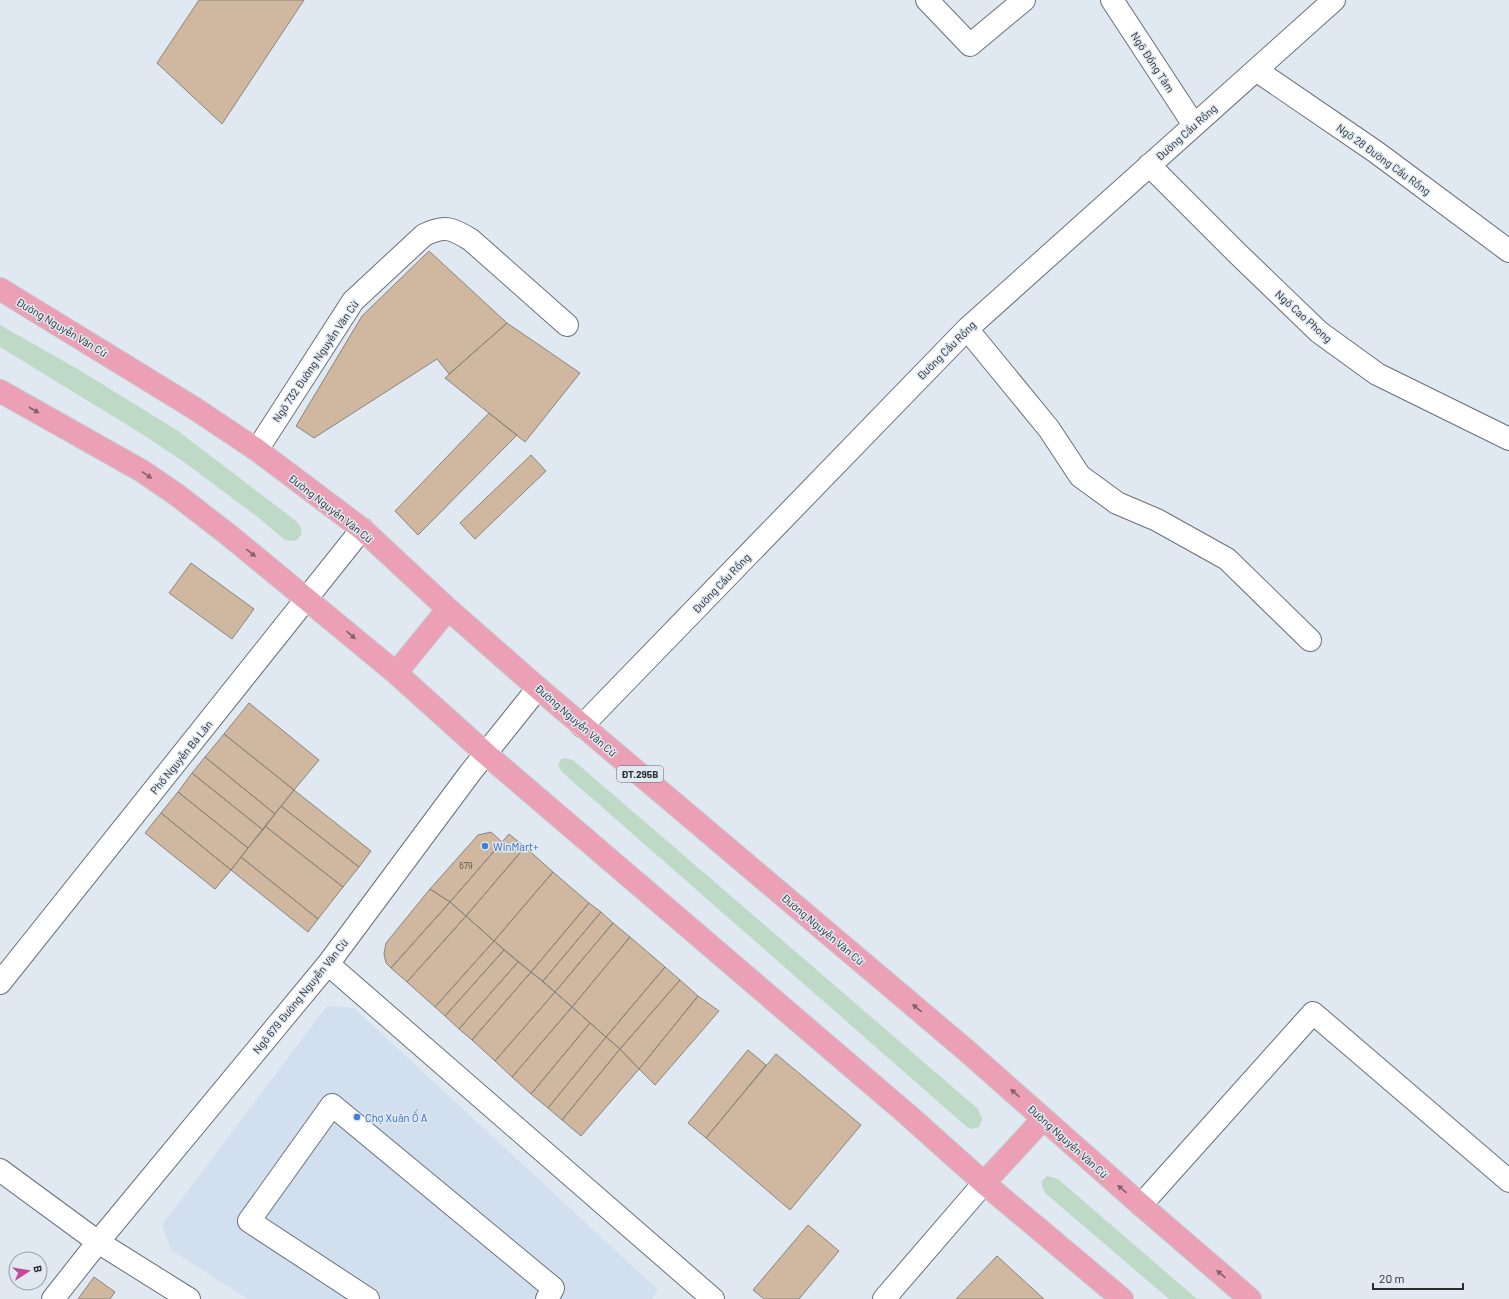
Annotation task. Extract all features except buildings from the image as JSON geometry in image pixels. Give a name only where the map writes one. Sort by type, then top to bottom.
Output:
[{"type":"main road","name":"Đường Nguyễn Văn Cừ","points":[[0,289],[194,408],[257,450],[362,529],[448,609],[538,688],[967,1051],[1250,1299]]},
{"type":"main road","points":[[0,391],[142,471],[177,495],[308,599],[396,672],[486,754],[908,1115],[984,1183],[1122,1299]]},
{"type":"main road","points":[[396,672],[448,609]]},
{"type":"main road","points":[[984,1183],[1044,1119]]},
{"type":"street","points":[[927,0],[970,45],[1024,0]]},
{"type":"street","name":"Ngõ Đồng Tâm","points":[[1112,0],[1194,125]]},
{"type":"street","name":"Đường Cầu Rồng","points":[[582,726],[966,329],[1256,70],[1328,2]]},
{"type":"street","name":"Ngõ 28 Đường Cầu Rồng","points":[[1256,70],[1376,152],[1509,251]]},
{"type":"street","name":"Ngõ Cao Phong","points":[[1149,165],[1319,332],[1377,374],[1509,439]]},
{"type":"street","name":"Ngõ 732 Đường Nguyễn Văn Cừ","points":[[257,450],[353,301],[424,235],[438,228],[456,230],[470,240],[567,325]]},
{"type":"street","points":[[966,329],[1049,429],[1080,476],[1117,503],[1157,520],[1226,559],[1310,640]]},
{"type":"street","name":"Phố Nguyễn Bá Lân","points":[[0,983],[308,599],[362,529]]},
{"type":"street","name":"Ngõ 679 Đường Nguyễn Văn Cừ","points":[[53,1299],[98,1242],[328,964],[486,754],[538,688]]},
{"type":"street","points":[[328,964],[713,1299]]},
{"type":"street","points":[[1141,1205],[1313,1013],[1509,1181]]},
{"type":"street","points":[[368,1299],[249,1221],[332,1105],[554,1288],[547,1299]]},
{"type":"street","points":[[0,1170],[98,1242],[189,1299]]},
{"type":"street","points":[[884,1299],[984,1183]]},
{"type":"shaded area","name":"Chợ Xuân Ổ A","points":[[327,1006],[354,1008],[658,1290],[652,1299],[248,1299],[171,1250],[162,1225]]},
{"type":"green space","points":[[0,325],[81,371],[178,431],[296,521],[302,531],[298,539],[295,541],[285,540],[255,515],[184,462],[142,434],[0,347]]},
{"type":"green space","points":[[565,758],[573,760],[978,1109],[982,1119],[979,1127],[971,1129],[967,1127],[562,772],[558,765],[561,759]]},
{"type":"green space","points":[[1047,1176],[1058,1179],[1197,1299],[1169,1299],[1045,1193],[1041,1182]]},
{"type":"place","name":"WinMart+","points":[[485,846]]},
{"type":"place","name":"Chợ Xuân Ổ A","points":[[357,1117]]}]
